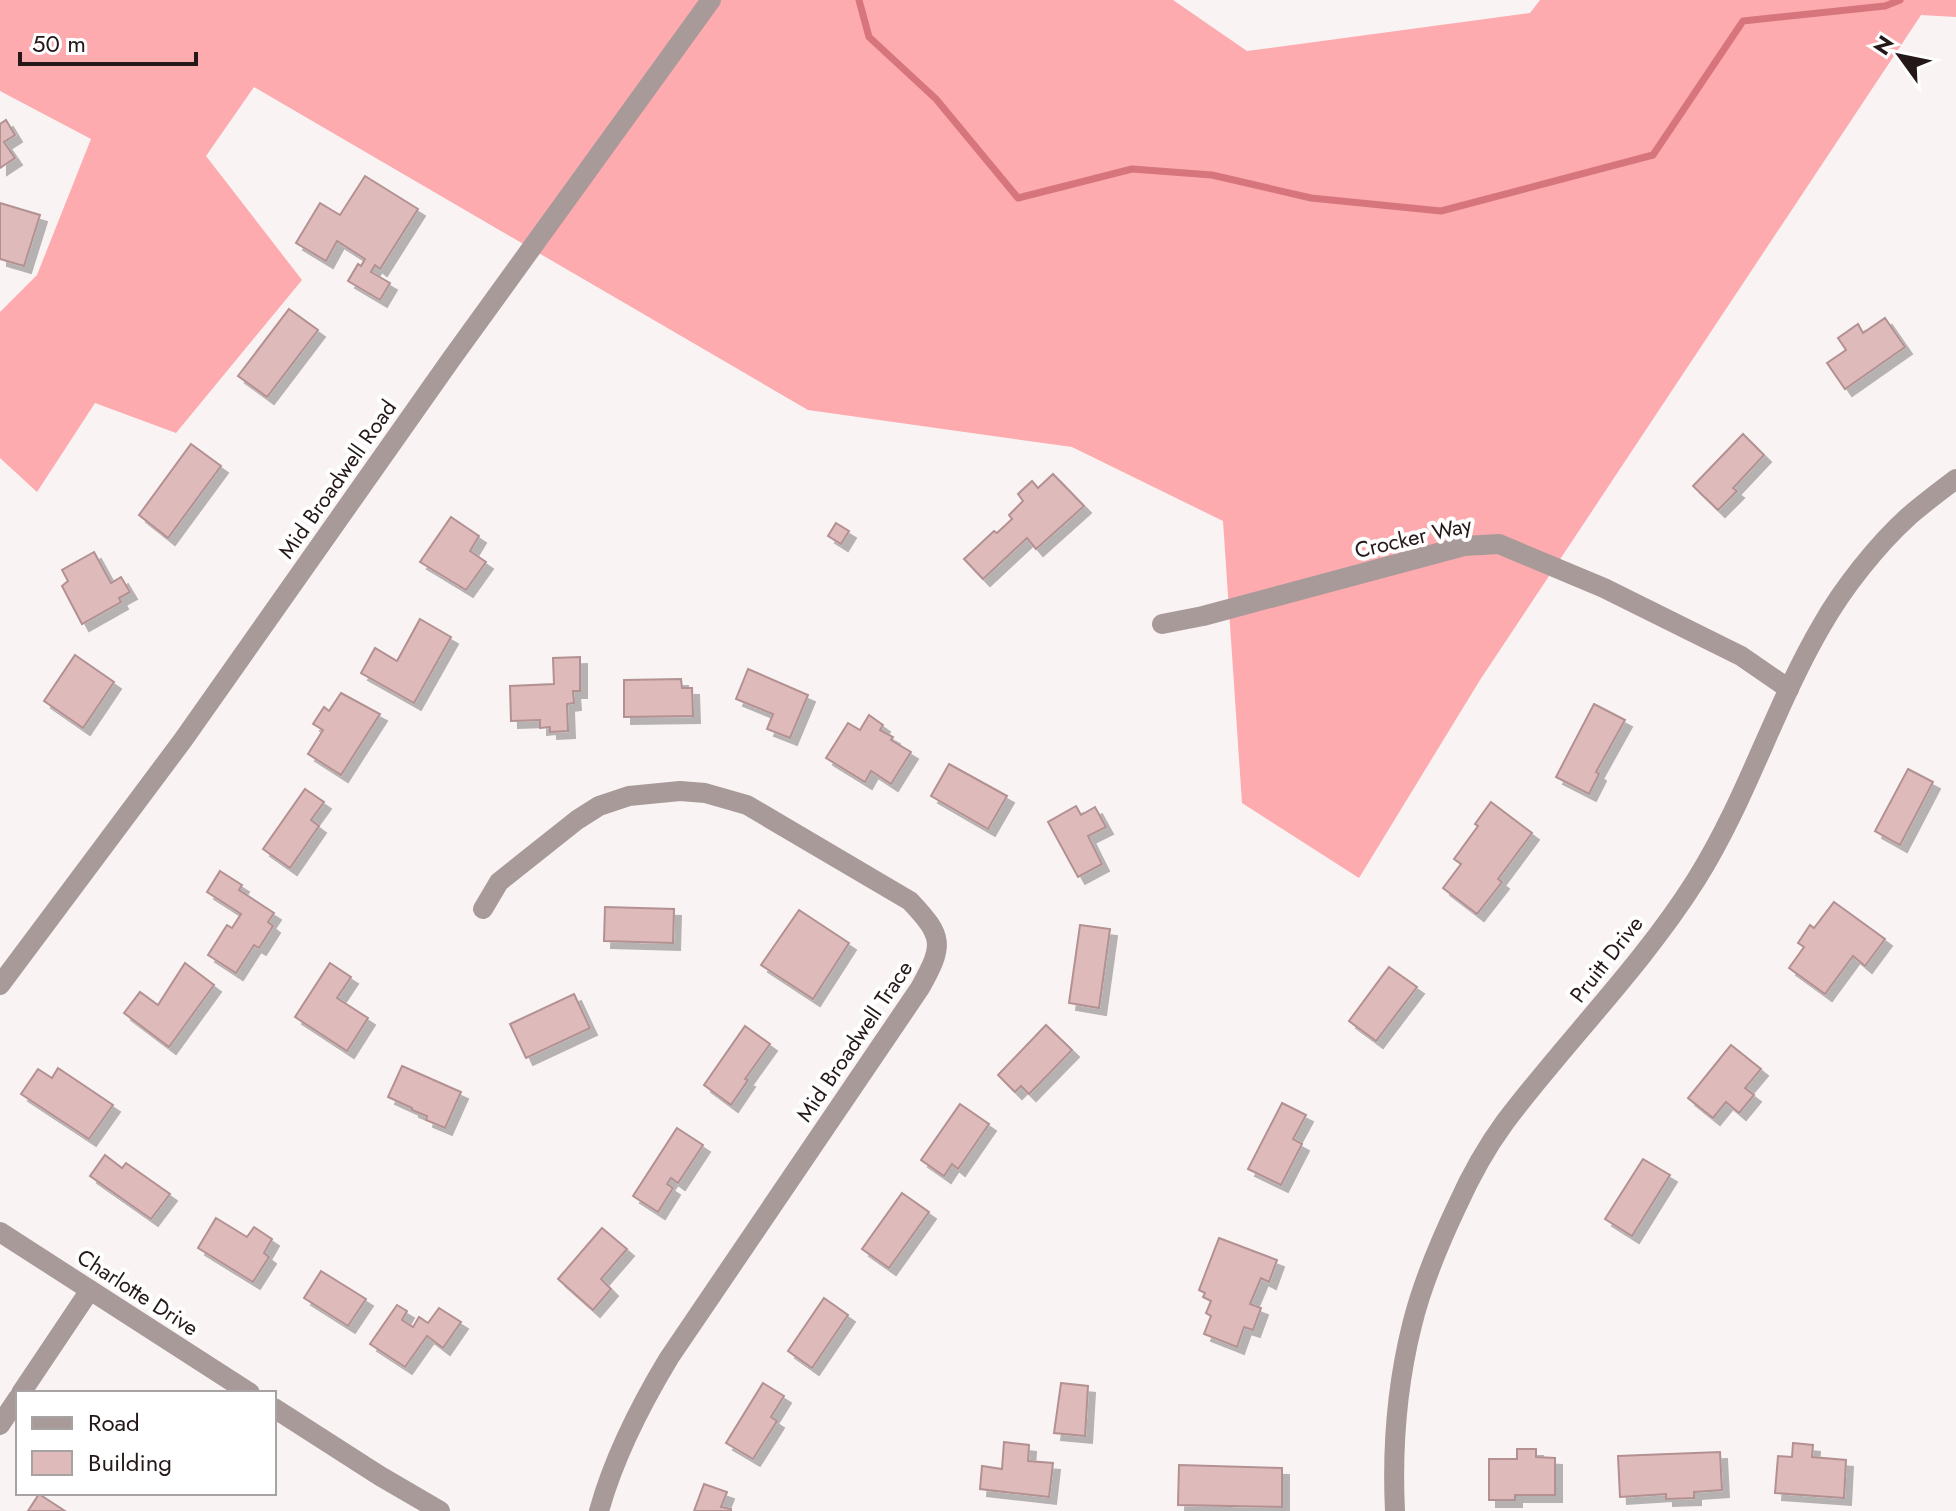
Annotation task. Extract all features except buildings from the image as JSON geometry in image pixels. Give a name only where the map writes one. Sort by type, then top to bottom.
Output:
[{"type":"street","name":"Mid Broadwell Road","points":[[0,985],[183,740],[443,370],[711,0]]},
{"type":"street","name":"Pruitt Drive","points":[[1395,1511],[1396,1417],[1412,1324],[1439,1244],[1470,1177],[1504,1124],[1648,947],[1696,880],[1737,805],[1822,624],[1859,570],[1908,517],[1956,479]]},
{"type":"street","name":"Crocker Way","points":[[1162,624],[1203,616],[1464,546],[1499,544],[1604,588],[1741,656],[1789,689]]},
{"type":"street","name":"Mid Broadwell Trace","points":[[483,909],[499,882],[599,806],[629,796],[680,791],[705,793],[747,805],[772,819],[910,901],[927,918],[937,939],[933,964],[920,988],[649,1390],[607,1484],[599,1511]]},
{"type":"street","name":"Charlotte Drive","points":[[0,1232],[247,1391]]},
{"type":"street","points":[[22,1391],[90,1290]]},
{"type":"street","points":[[0,1425],[16,1401]]},
{"type":"street","points":[[276,1409],[440,1511]]},
{"type":"shaded area","points":[[0,0],[1173,0],[1247,51],[1530,13],[1540,0],[1956,0],[1956,17],[1921,15],[1480,680],[1359,878],[1242,803],[1223,521],[1072,447],[808,410],[254,87],[206,156],[302,280],[176,433],[95,403],[37,492],[0,458],[0,312],[37,275],[91,139],[0,91]]},
{"type":"waterway","points":[[859,0],[869,37],[936,99],[1018,198],[1132,169],[1212,175],[1311,198],[1441,211],[1653,155],[1743,21],[1885,6],[1900,0]]}]
